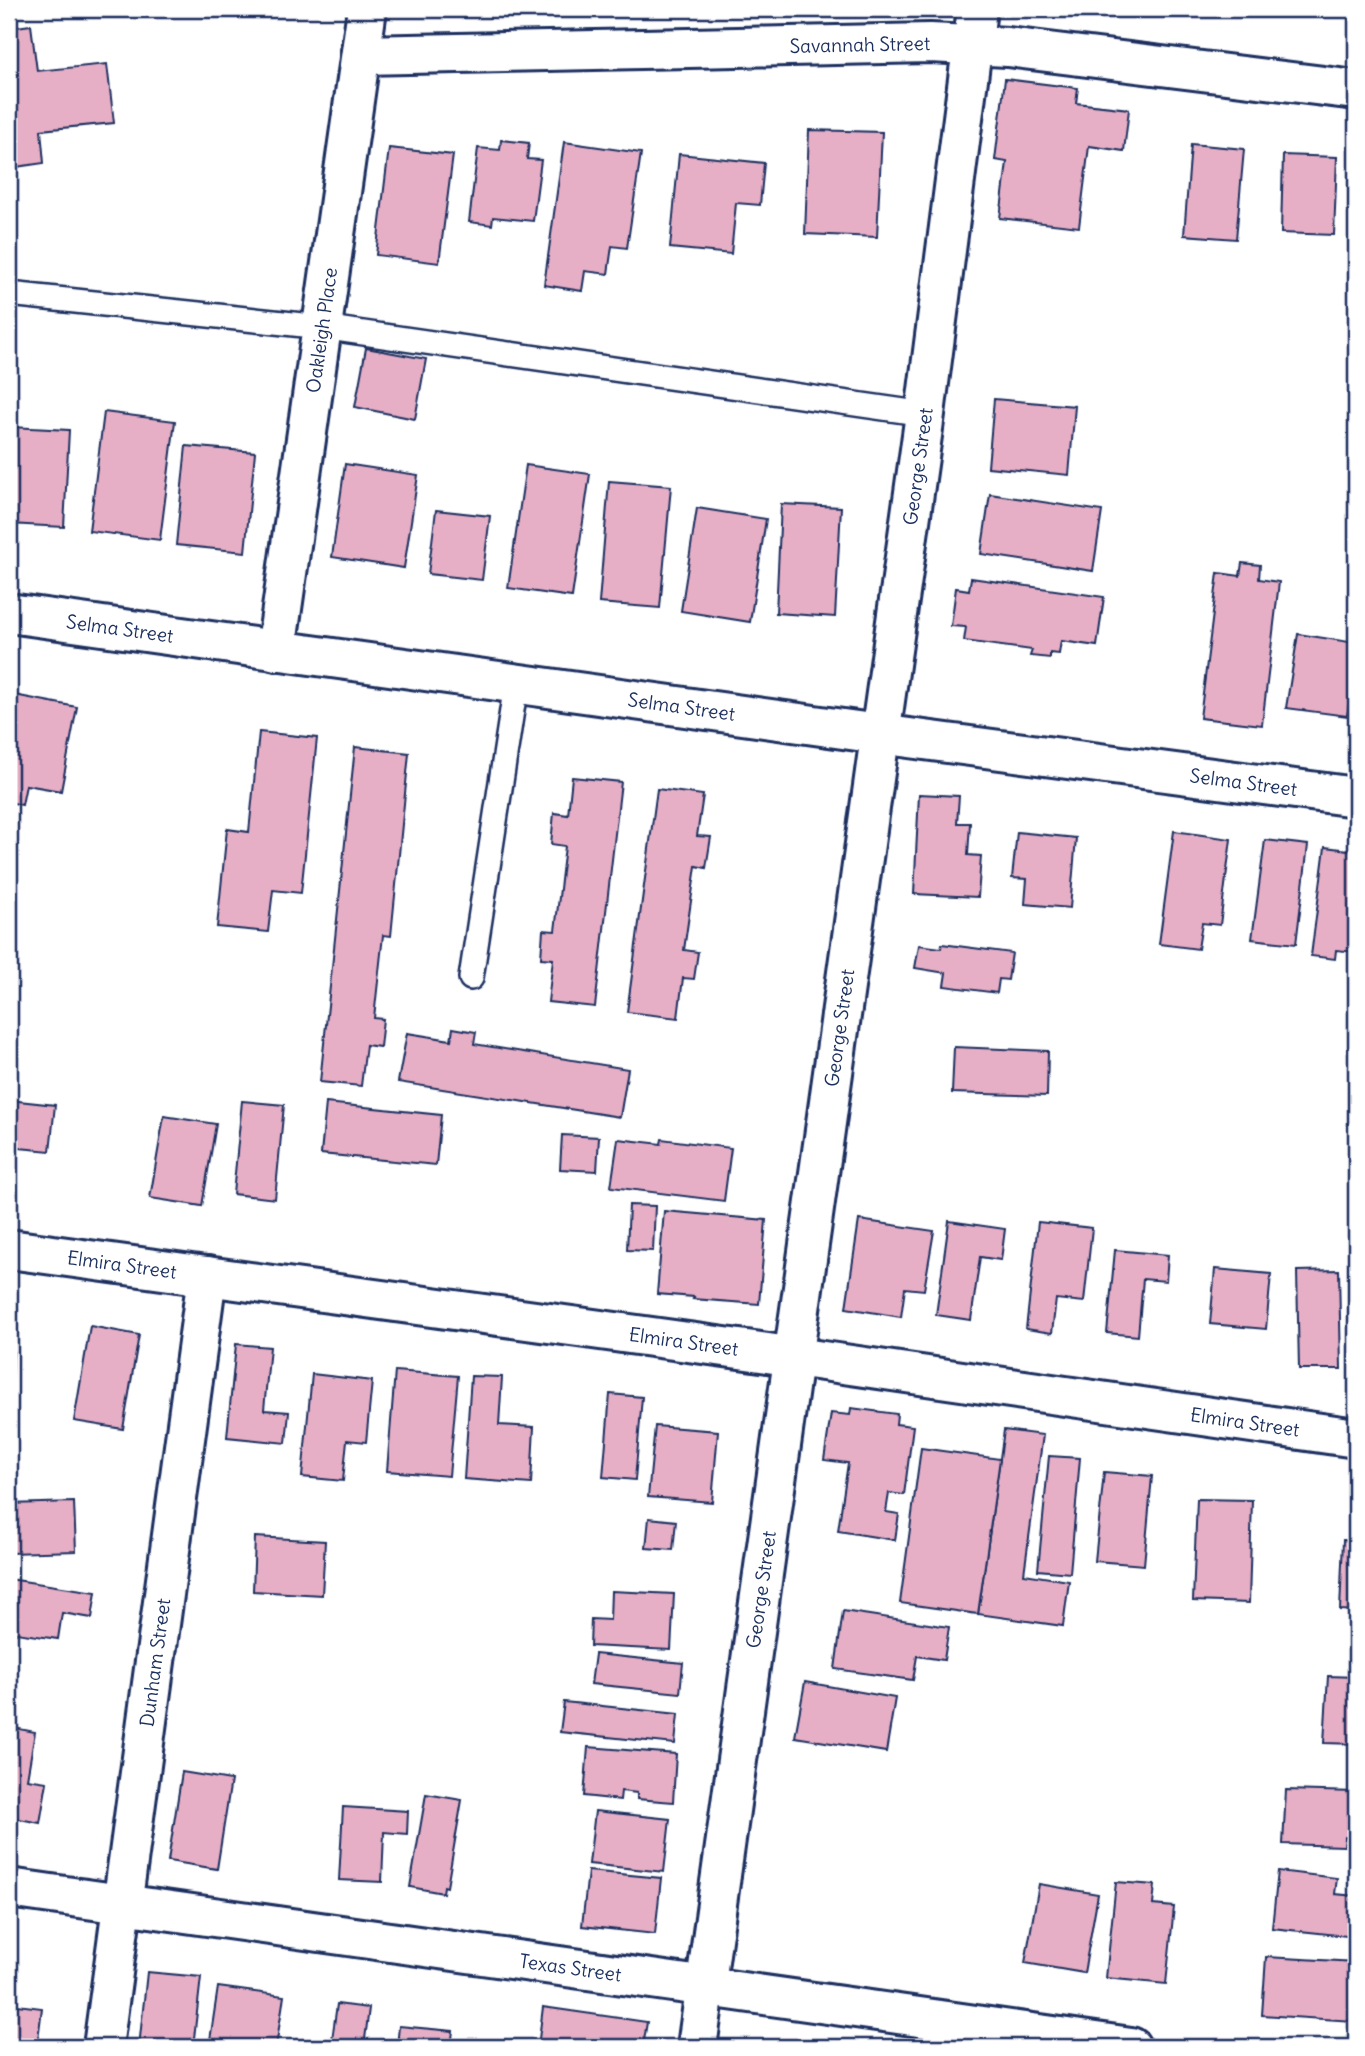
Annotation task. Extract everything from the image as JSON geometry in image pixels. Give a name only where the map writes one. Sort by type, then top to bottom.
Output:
[{"type":"street","name":"Oakleigh Place","points":[[276,651],[367,9]]},
{"type":"street","name":"Savannah Street","points":[[361,55],[930,43],[975,27],[1008,47],[1356,90]]},
{"type":"street","name":"George Street","points":[[697,2047],[925,414],[975,27]]},
{"type":"street","name":"Selma Street","points":[[9,613],[879,734],[1356,797]]},
{"type":"street","name":"Elmira Street","points":[[9,1249],[794,1357],[1356,1438]]},
{"type":"street","name":"Dunham Street","points":[[103,2047],[207,1276]]},
{"type":"street","name":"Texas Street","points":[[9,1888],[1131,2047]]},
{"type":"lane","points":[[9,294],[322,327],[925,414]]},
{"type":"lane","points":[[471,978],[516,684]]},
{"type":"building","points":[[31,25],[37,71],[107,64],[114,123],[41,130],[44,163],[9,168],[9,28]]},
{"type":"building","points":[[1005,79],[1078,88],[1076,103],[1129,109],[1124,151],[1089,146],[1079,227],[1000,218],[1007,162],[995,160]]},
{"type":"building","points":[[809,130],[882,132],[877,237],[805,234]]},
{"type":"building","points":[[501,140],[529,143],[527,159],[541,160],[533,221],[493,217],[492,225],[469,222],[478,148],[500,150]]},
{"type":"building","points":[[564,142],[641,153],[627,248],[612,246],[608,274],[585,271],[582,291],[544,285]]},
{"type":"building","points":[[1191,144],[1244,149],[1236,239],[1184,235]]},
{"type":"building","points":[[389,148],[453,155],[439,263],[376,255]]},
{"type":"building","points":[[679,154],[764,163],[760,205],[736,203],[731,254],[670,248]]},
{"type":"building","points":[[1283,155],[1337,157],[1334,235],[1281,233]]},
{"type":"building","points":[[366,348],[426,359],[415,419],[355,407]]},
{"type":"building","points":[[994,399],[1075,406],[1069,475],[988,467]]},
{"type":"building","points":[[104,412],[175,421],[160,540],[89,531]]},
{"type":"building","points":[[11,427],[69,430],[64,527],[9,524]]},
{"type":"building","points":[[186,446],[255,452],[245,552],[176,545]]},
{"type":"building","points":[[345,464],[418,475],[404,568],[332,557]]},
{"type":"building","points":[[526,465],[590,474],[572,597],[508,588]]},
{"type":"building","points":[[609,481],[671,486],[660,608],[599,603]]},
{"type":"building","points":[[990,494],[1102,511],[1093,571],[981,554]]},
{"type":"building","points":[[781,504],[841,507],[835,617],[776,613]]},
{"type":"building","points":[[697,508],[766,519],[750,622],[681,611]]},
{"type":"building","points":[[436,510],[490,516],[482,580],[428,574]]},
{"type":"building","points":[[1242,563],[1260,565],[1259,579],[1279,582],[1262,725],[1200,718],[1218,573],[1240,576]]},
{"type":"building","points":[[971,578],[1104,597],[1097,646],[1061,641],[1059,654],[1050,653],[1050,658],[1030,656],[1032,650],[964,641],[966,627],[951,626],[956,588],[969,590]]},
{"type":"building","points":[[1298,634],[1356,643],[1356,687],[1352,686],[1347,716],[1286,708]]},
{"type":"building","points":[[9,694],[77,707],[61,791],[26,785],[22,805],[9,802]]},
{"type":"building","points":[[259,732],[317,738],[301,893],[273,890],[268,932],[217,927],[227,829],[249,832]]},
{"type":"building","points":[[355,747],[409,753],[391,936],[383,935],[374,1018],[383,1019],[380,1047],[366,1045],[361,1086],[320,1082]]},
{"type":"building","points":[[572,777],[621,782],[595,1007],[548,1002],[553,959],[541,958],[543,930],[555,931],[565,846],[551,844],[554,813],[568,815]]},
{"type":"building","points":[[657,789],[703,795],[697,836],[711,837],[706,868],[696,866],[684,950],[698,952],[694,979],[683,978],[678,1018],[627,1012]]},
{"type":"building","points":[[919,794],[959,796],[957,823],[970,823],[968,855],[981,856],[978,897],[914,894]]},
{"type":"building","points":[[1174,831],[1231,839],[1220,925],[1202,923],[1198,949],[1159,944]]},
{"type":"building","points":[[1017,832],[1076,838],[1070,908],[1025,904],[1027,879],[1012,878]]},
{"type":"building","points":[[1265,840],[1308,845],[1296,944],[1252,939]]},
{"type":"building","points":[[1325,847],[1356,851],[1356,952],[1336,950],[1335,959],[1311,956]]},
{"type":"building","points":[[942,944],[1012,953],[1008,980],[999,979],[997,993],[944,986],[946,973],[915,968],[919,945],[941,948]]},
{"type":"building","points":[[453,1028],[476,1032],[474,1044],[628,1069],[620,1117],[398,1082],[407,1033],[451,1040]]},
{"type":"building","points":[[954,1047],[1048,1051],[1047,1096],[952,1093]]},
{"type":"building","points":[[9,1100],[55,1105],[50,1151],[9,1147]]},
{"type":"building","points":[[242,1101],[284,1105],[275,1199],[233,1194]]},
{"type":"building","points":[[326,1103],[441,1115],[436,1165],[321,1154]]},
{"type":"building","points":[[164,1116],[216,1124],[202,1206],[150,1198]]},
{"type":"building","points":[[562,1135],[599,1137],[597,1171],[560,1169]]},
{"type":"building","points":[[618,1139],[661,1144],[662,1139],[731,1148],[724,1201],[611,1187]]},
{"type":"building","points":[[629,1205],[655,1206],[653,1251],[627,1250]]},
{"type":"building","points":[[664,1211],[766,1220],[759,1304],[657,1294]]},
{"type":"building","points":[[859,1220],[934,1231],[924,1290],[905,1288],[901,1317],[846,1308]]},
{"type":"building","points":[[949,1221],[1005,1229],[1001,1260],[980,1257],[971,1320],[936,1315]]},
{"type":"building","points":[[1038,1222],[1092,1228],[1084,1302],[1056,1299],[1052,1333],[1026,1329]]},
{"type":"building","points":[[1115,1250],[1168,1255],[1166,1281],[1143,1279],[1138,1336],[1107,1333]]},
{"type":"building","points":[[1215,1269],[1271,1274],[1266,1329],[1210,1324]]},
{"type":"building","points":[[1339,1270],[1341,1369],[1299,1369],[1297,1271]]},
{"type":"building","points":[[90,1326],[139,1335],[123,1429],[74,1421]]},
{"type":"building","points":[[9,1334],[14,1335],[10,1429],[9,1429]]},
{"type":"building","points":[[236,1344],[270,1347],[264,1410],[289,1412],[286,1443],[227,1437]]},
{"type":"building","points":[[395,1371],[458,1376],[449,1476],[387,1471]]},
{"type":"building","points":[[312,1374],[372,1381],[366,1442],[347,1440],[343,1481],[302,1477]]},
{"type":"building","points":[[471,1376],[502,1377],[499,1425],[534,1427],[531,1484],[464,1479]]},
{"type":"building","points":[[610,1394],[642,1397],[635,1480],[603,1477]]},
{"type":"building","points":[[851,1408],[897,1414],[896,1424],[913,1426],[904,1495],[889,1493],[886,1512],[899,1514],[895,1540],[838,1531],[848,1463],[824,1460],[831,1413],[850,1415]]},
{"type":"building","points":[[655,1426],[718,1431],[712,1502],[648,1497]]},
{"type":"building","points":[[1004,1430],[1043,1435],[1024,1574],[1069,1581],[1063,1626],[978,1614]]},
{"type":"building","points":[[921,1448],[1000,1459],[978,1614],[900,1603]]},
{"type":"building","points":[[1049,1456],[1080,1458],[1070,1573],[1038,1570]]},
{"type":"building","points":[[1104,1472],[1152,1476],[1144,1565],[1095,1561]]},
{"type":"building","points":[[1197,1499],[1252,1500],[1249,1603],[1193,1601]]},
{"type":"building","points":[[74,1502],[76,1551],[9,1553],[9,1504]]},
{"type":"building","points":[[649,1518],[676,1521],[673,1550],[646,1548]]},
{"type":"building","points":[[255,1537],[325,1541],[322,1595],[253,1591]]},
{"type":"building","points":[[1343,1540],[1356,1541],[1356,1611],[1340,1610]]},
{"type":"building","points":[[9,1579],[96,1592],[92,1618],[62,1613],[58,1639],[9,1632]]},
{"type":"building","points":[[611,1591],[674,1594],[671,1650],[590,1646],[591,1619],[610,1620]]},
{"type":"building","points":[[843,1611],[949,1627],[944,1660],[917,1656],[913,1680],[835,1669]]},
{"type":"building","points":[[595,1654],[683,1663],[680,1693],[591,1684]]},
{"type":"building","points":[[1328,1676],[1356,1677],[1356,1744],[1324,1743]]},
{"type":"building","points":[[805,1682],[895,1698],[886,1752],[795,1737]]},
{"type":"building","points":[[564,1702],[678,1714],[675,1744],[560,1732]]},
{"type":"building","points":[[9,1727],[35,1732],[27,1779],[47,1782],[40,1823],[9,1817]]},
{"type":"building","points":[[588,1747],[676,1754],[673,1802],[637,1799],[637,1793],[621,1791],[620,1800],[584,1796]]},
{"type":"building","points":[[182,1772],[231,1780],[217,1869],[168,1861]]},
{"type":"building","points":[[1286,1790],[1356,1792],[1356,1838],[1345,1837],[1344,1846],[1283,1844]]},
{"type":"building","points":[[426,1794],[462,1800],[447,1887],[444,1886],[443,1893],[410,1887]]},
{"type":"building","points":[[343,1807],[408,1811],[407,1834],[384,1832],[382,1882],[339,1880]]},
{"type":"building","points":[[595,1811],[670,1819],[664,1872],[589,1864]]},
{"type":"building","points":[[588,1871],[661,1878],[655,1934],[582,1926]]},
{"type":"building","points":[[1278,1871],[1337,1878],[1335,1894],[1356,1896],[1356,1937],[1272,1928]]},
{"type":"building","points":[[1116,1882],[1155,1885],[1153,1905],[1174,1907],[1166,1984],[1106,1978]]},
{"type":"building","points":[[1039,1884],[1098,1894],[1084,1973],[1025,1963]]},
{"type":"building","points":[[1266,1957],[1356,1962],[1353,2021],[1262,2015]]},
{"type":"building","points":[[147,1972],[201,1977],[193,2047],[139,2047]]},
{"type":"building","points":[[218,1987],[284,1996],[276,2047],[209,2047]]},
{"type":"building","points":[[9,2004],[42,2008],[37,2047],[9,2043]]},
{"type":"building","points":[[337,2004],[369,2008],[364,2047],[331,2047]]},
{"type":"building","points":[[543,2007],[647,2022],[643,2047],[538,2047]]},
{"type":"building","points":[[399,2026],[453,2031],[451,2047],[397,2047]]}]
